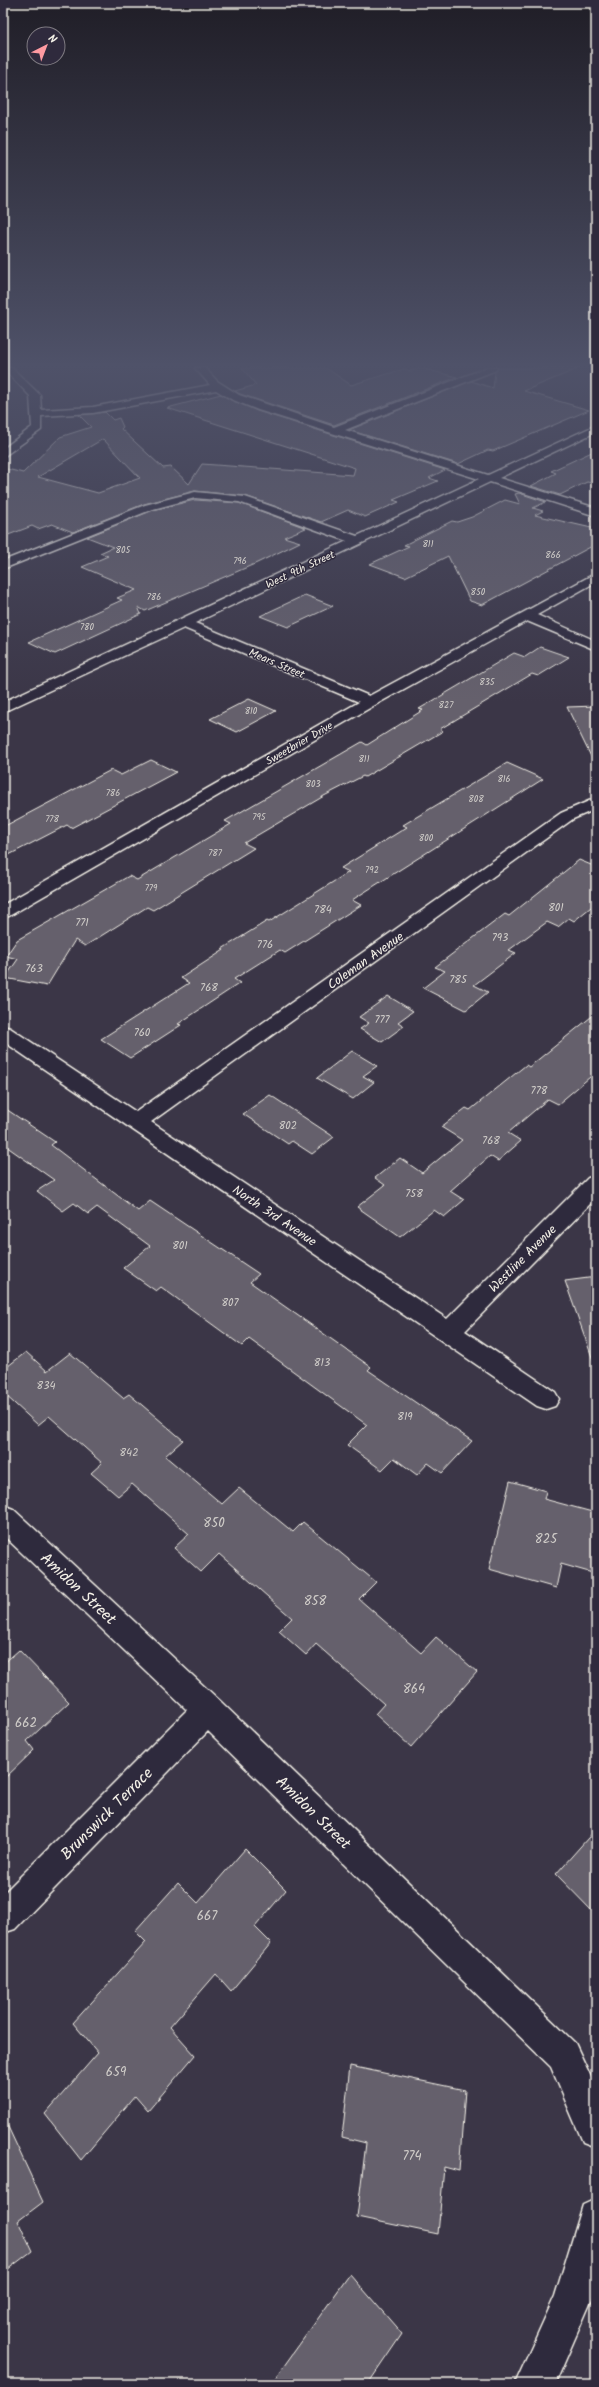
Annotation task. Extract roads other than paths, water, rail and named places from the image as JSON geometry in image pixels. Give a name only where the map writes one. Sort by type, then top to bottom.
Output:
[{"type":"street","name":"West 9th Street","points":[[3,708],[359,541],[485,479]]},
{"type":"street","points":[[492,479],[596,512]]},
{"type":"street","points":[[3,564],[149,507],[195,495],[212,495],[241,499],[359,541]]},
{"type":"street","points":[[3,550],[22,557]]},
{"type":"street","name":"Sweetbrier Drive","points":[[3,912],[370,702],[596,577]]},
{"type":"street","points":[[527,616],[596,646]]},
{"type":"street","name":"Mears Street","points":[[184,623],[370,702]]},
{"type":"street","name":"Coleman Avenue","points":[[136,1122],[567,816],[596,804]]},
{"type":"street","name":"North 3rd Avenue","points":[[3,1032],[546,1399]]},
{"type":"street","name":"Westline Avenue","points":[[448,1332],[596,1184]]},
{"type":"street","name":"Amidon Street","points":[[3,1517],[208,1710],[562,2055],[596,2129]]},
{"type":"street","name":"Brunswick Terrace","points":[[3,1917],[208,1710]]},
{"type":"street","points":[[535,2384],[573,2299],[596,2218]]}]
